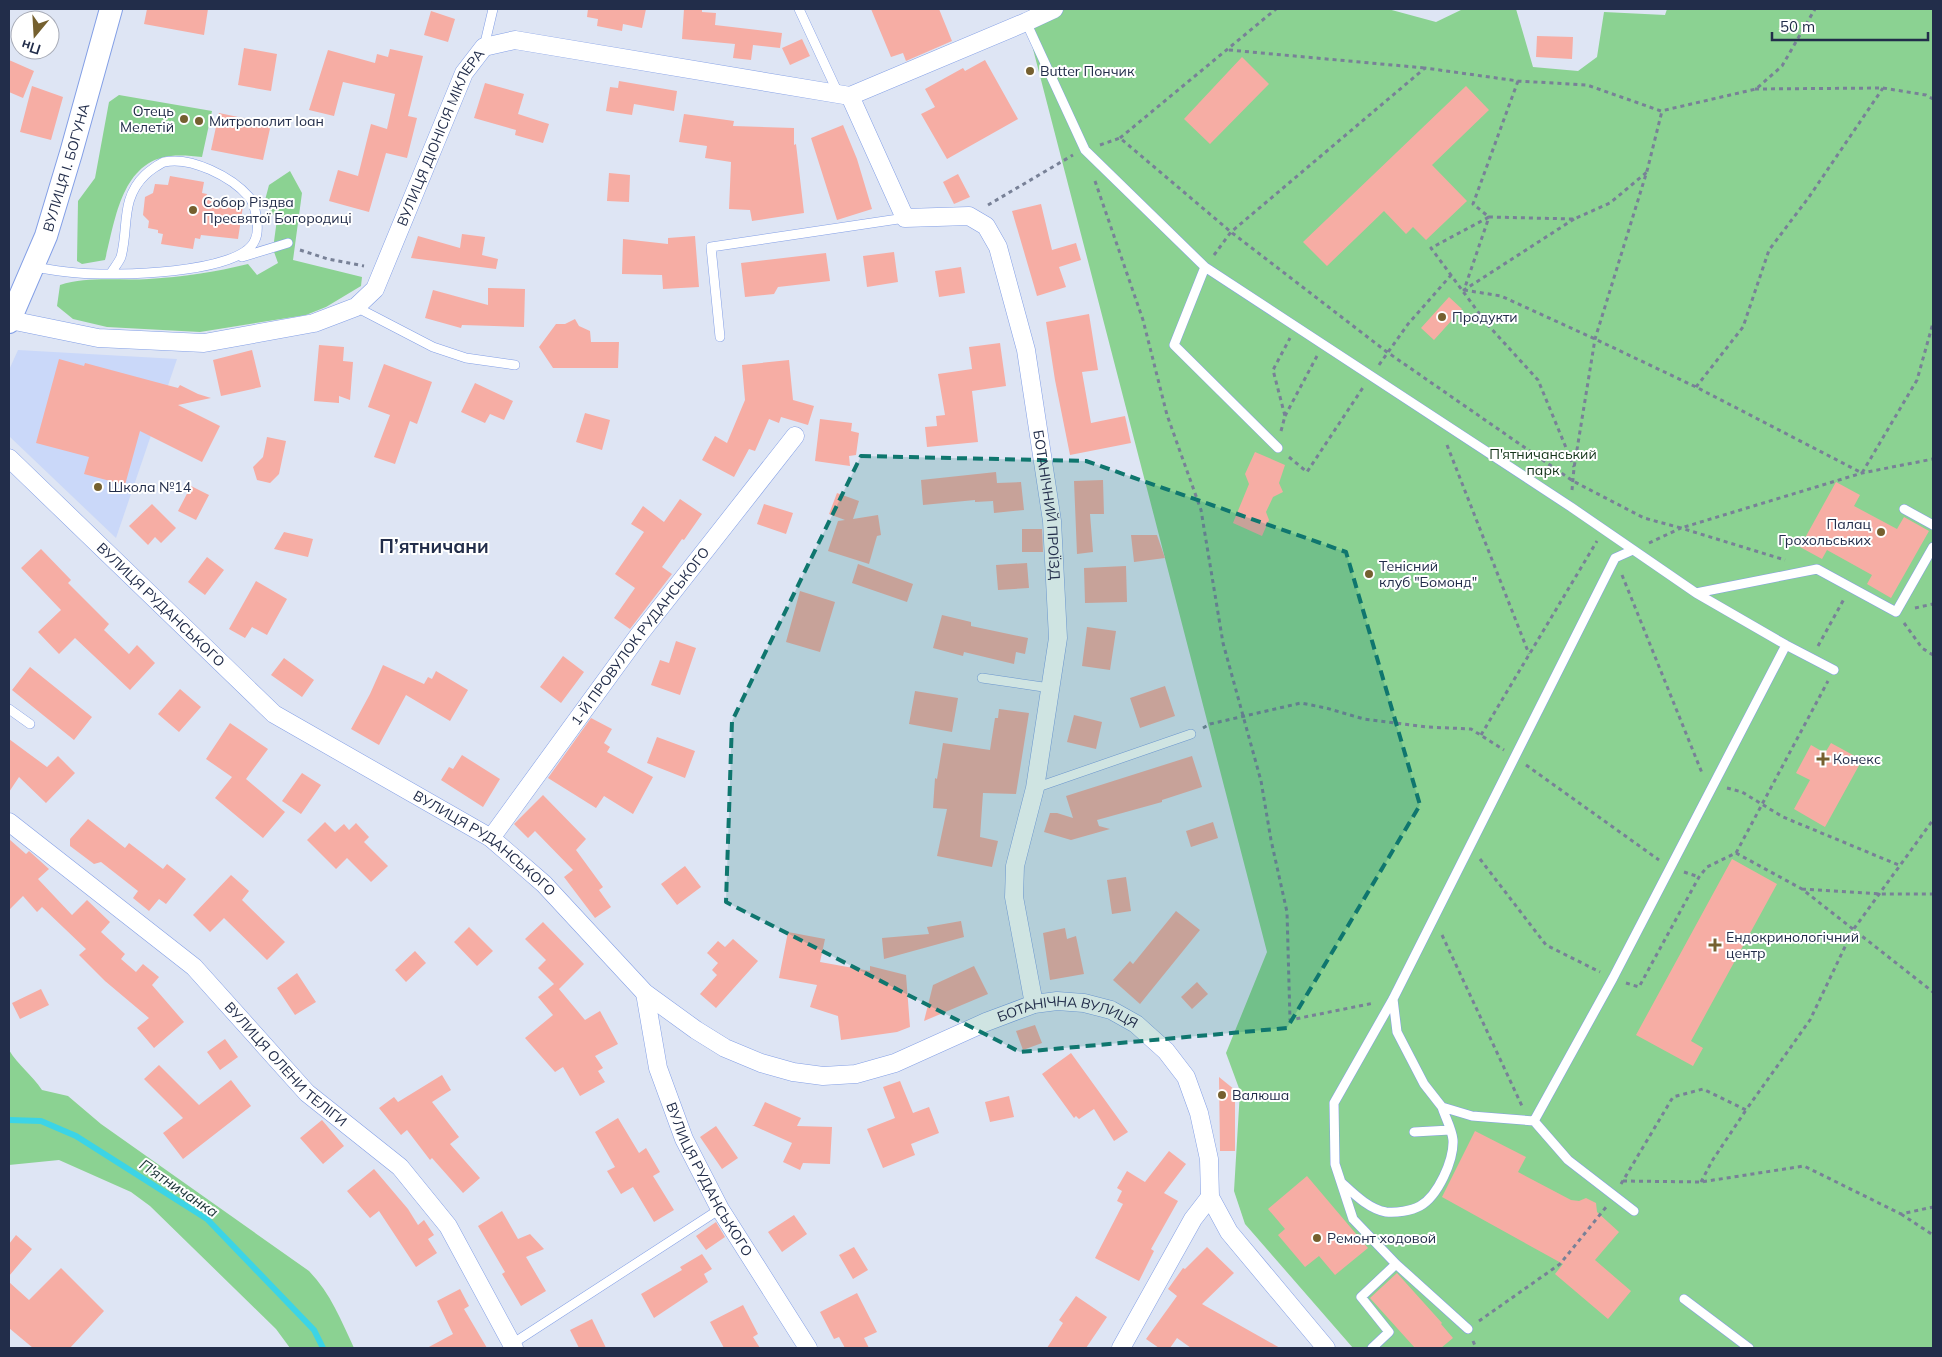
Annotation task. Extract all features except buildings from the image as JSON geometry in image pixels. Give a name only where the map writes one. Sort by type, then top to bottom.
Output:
[{"type":"street","name":"ВУЛИЦЯ І. БОГУНА","points":[[9,321],[46,236],[111,9]]},
{"type":"street","points":[[969,216],[905,218],[844,94],[1023,15],[1054,9]]},
{"type":"street","name":"ВУЛИЦЯ ДІОНІСІЯ МІКЛЕРА","points":[[9,321],[98,338],[204,343],[314,324],[356,307],[375,289],[464,73],[484,47],[515,40],[844,94]]},
{"type":"street","name":"БОТАНІЧНИЙ ПРОЇЗД","points":[[969,216],[986,226],[998,247],[1026,350],[1052,521],[1058,638],[1034,788],[1015,866],[1014,897],[1034,1004]]},
{"type":"street","name":"1-Й ПРОВУЛОК РУДАНСЬКОГО","points":[[491,838],[638,636],[795,436]]},
{"type":"street","name":"ВУЛИЦЯ РУДАНСЬКОГО","points":[[9,458],[274,714],[491,838],[544,884],[645,993],[658,1068],[684,1139],[720,1209],[808,1348]]},
{"type":"street","name":"ВУЛИЦЯ ОЛЕНИ ТЕЛІГИ","points":[[9,822],[194,967],[307,1093],[400,1167],[448,1226],[513,1346]]},
{"type":"street","name":"БОТАНІЧНА ВУЛИЦЯ","points":[[645,993],[696,1030],[725,1048],[761,1063],[794,1072],[823,1076],[856,1074],[895,1063],[986,1022],[1034,1004],[1057,1001],[1084,1002],[1111,1010],[1136,1024],[1166,1051],[1186,1077],[1199,1113],[1209,1159],[1210,1197],[1228,1232],[1326,1348]]},
{"type":"street","points":[[1121,1348],[1193,1218],[1210,1197]]},
{"type":"lane","points":[[484,47],[493,9]]},
{"type":"lane","points":[[799,9],[844,94]]},
{"type":"lane","points":[[1023,15],[1084,150],[1205,268],[1572,507],[1696,593],[1786,646],[1834,670]]},
{"type":"lane","points":[[112,273],[120,258],[128,200],[145,176],[163,162],[189,163],[218,172],[250,198],[258,219],[255,241],[246,252],[227,262]]},
{"type":"lane","points":[[720,337],[711,247],[905,218]]},
{"type":"lane","points":[[33,266],[79,273],[159,274],[227,262],[288,243]]},
{"type":"lane","points":[[1205,268],[1174,345],[1278,448]]},
{"type":"lane","points":[[356,307],[432,347],[466,358],[515,365]]},
{"type":"lane","points":[[1904,509],[1933,525]]},
{"type":"lane","points":[[1696,593],[1817,569],[1896,612],[1933,547]]},
{"type":"lane","points":[[1468,1328],[1396,1264],[1354,1220],[1335,1164],[1334,1103],[1393,999],[1516,758],[1615,558],[1633,550]]},
{"type":"lane","points":[[1531,1121],[1613,978],[1786,646]]},
{"type":"lane","points":[[982,678],[1050,688]]},
{"type":"lane","points":[[9,709],[30,724]]},
{"type":"lane","points":[[1034,788],[1191,734]]},
{"type":"lane","points":[[1342,1183],[1365,1203],[1386,1212],[1406,1211],[1421,1206],[1436,1190],[1451,1157],[1453,1139],[1442,1107],[1424,1084],[1397,1032],[1393,999]]},
{"type":"lane","points":[[1442,1107],[1472,1116],[1531,1121],[1568,1160],[1634,1211]]},
{"type":"lane","points":[[1414,1132],[1450,1130]]},
{"type":"lane","points":[[513,1346],[720,1209]]},
{"type":"lane","points":[[1372,1348],[1389,1332],[1361,1297],[1396,1264]]},
{"type":"lane","points":[[1684,1299],[1749,1348]]},
{"type":"path","points":[[969,216],[1069,157],[1120,138],[1276,9]]},
{"type":"path","points":[[1756,89],[1782,66],[1814,9]]},
{"type":"path","points":[[1228,50],[1425,68],[1518,81],[1587,85],[1661,111],[1756,89],[1883,88],[1926,95],[1933,99]]},
{"type":"path","points":[[1205,268],[1232,232],[1425,68]]},
{"type":"path","points":[[1489,217],[1473,204],[1518,81]]},
{"type":"path","points":[[1696,388],[1743,327],[1769,250],[1809,197],[1883,88]]},
{"type":"path","points":[[1572,507],[1574,468],[1595,339],[1648,171],[1661,111]]},
{"type":"path","points":[[1120,138],[1232,232],[1387,352],[1573,481],[1644,518],[1817,569]]},
{"type":"path","points":[[1084,150],[1142,320],[1167,415],[1201,510],[1223,643],[1261,781],[1271,840],[1287,912],[1290,1020],[1393,999]]},
{"type":"path","points":[[1464,290],[1574,219],[1610,203],[1648,171]]},
{"type":"path","points":[[1464,290],[1489,217]]},
{"type":"path","points":[[1574,219],[1489,217],[1431,248],[1464,290],[1487,324],[1538,380],[1574,468]]},
{"type":"path","points":[[288,243],[298,249],[328,259],[368,266]]},
{"type":"path","points":[[1323,344],[1284,416],[1278,448],[1307,472],[1387,352],[1408,324],[1452,274]]},
{"type":"path","points":[[1464,290],[1501,296],[1595,339],[1696,388],[1862,473]]},
{"type":"path","points":[[1862,473],[1917,380],[1933,323]]},
{"type":"path","points":[[1284,416],[1274,370],[1296,327]]},
{"type":"path","points":[[1437,419],[1529,654]]},
{"type":"path","points":[[1633,550],[1681,528],[1862,473],[1933,459]]},
{"type":"path","points":[[1481,735],[1603,530]]},
{"type":"path","points":[[1615,558],[1710,793]]},
{"type":"path","points":[[1811,658],[1850,587]]},
{"type":"path","points":[[1896,612],[1922,648],[1933,655]]},
{"type":"path","points":[[1471,846],[1546,945],[1613,978],[1639,987],[1699,877],[1707,867],[1736,853],[1834,670]]},
{"type":"path","points":[[1210,724],[1301,703],[1364,719],[1427,727],[1471,729],[1516,758],[1671,868],[1699,877]]},
{"type":"path","points":[[1715,784],[1742,792],[1783,816],[1901,866]]},
{"type":"path","points":[[1701,1182],[1712,1161],[1746,1110],[1810,1020],[1853,930],[1933,820]]},
{"type":"path","points":[[1736,853],[1802,889],[1933,992]]},
{"type":"path","points":[[1802,889],[1881,894],[1933,894]]},
{"type":"path","points":[[1434,918],[1531,1121]]},
{"type":"path","points":[[1468,1328],[1560,1264],[1615,1196],[1622,1181],[1673,1097],[1703,1089],[1746,1110]]},
{"type":"path","points":[[1622,1181],[1701,1182],[1804,1166],[1901,1214],[1933,1235]]},
{"type":"path","points":[[1901,1214],[1933,1207]]},
{"type":"highlighted area","points":[[861,456],[1086,461],[1346,552],[1420,805],[1287,1028],[1020,1052],[726,902],[732,721]]},
{"type":"shaded area","name":"Школа №14","points":[[18,350],[177,359],[116,538],[9,436],[9,370]]},
{"type":"green space","name":"П'ятничанський парк","points":[[1054,9],[1388,9],[1436,22],[1463,9],[1516,9],[1533,67],[1578,71],[1597,57],[1604,12],[1665,15],[1667,9],[1933,9],[1933,1348],[1353,1348],[1245,1224],[1234,1191],[1240,1091],[1226,1053],[1267,952],[1026,22]]},
{"type":"green space","points":[[119,95],[212,111],[202,157],[171,156],[154,160],[141,169],[131,181],[123,196],[112,228],[105,260],[82,264],[77,261],[78,201],[95,178],[109,102]]},
{"type":"green space","points":[[290,171],[302,193],[293,260],[362,277],[361,286],[326,307],[306,315],[200,332],[107,327],[73,319],[57,306],[60,285],[71,282],[174,277],[248,264],[257,275],[278,263],[273,249],[277,219],[264,204],[269,185]]},
{"type":"green space","points":[[9,1050],[42,1090],[68,1096],[101,1124],[309,1271],[329,1298],[354,1348],[290,1348],[276,1329],[150,1206],[131,1192],[59,1160],[9,1165]]},
{"type":"waterway","name":"П'ятничанка","points":[[9,1120],[41,1121],[76,1136],[207,1219],[314,1330],[323,1348]]},
{"type":"place","name":"Butter Пончик","points":[[1030,71]]},
{"type":"place","name":"Отець Мелетій","points":[[184,119]]},
{"type":"place","name":"Митрополит Іоан","points":[[199,121]]},
{"type":"place","name":"Собор Різдва Пресвятої Богородиці","points":[[193,210]]},
{"type":"place","name":"Продукти","points":[[1442,317]]},
{"type":"place","name":"Школа №14","points":[[98,487]]},
{"type":"place","name":"Палац Грохольських","points":[[1881,532]]},
{"type":"place","name":"Тенісний клуб \"Бомонд\"","points":[[1369,574]]},
{"type":"place","name":"Конекс","points":[[1823,759]]},
{"type":"place","name":"Ендокринологічний центр","points":[[1715,945]]},
{"type":"place","name":"Валюша","points":[[1222,1095]]},
{"type":"place","name":"Ремонт ходовой","points":[[1317,1238]]},
{"type":"district","name":"П’ятничани","points":[[434,546]]}]
